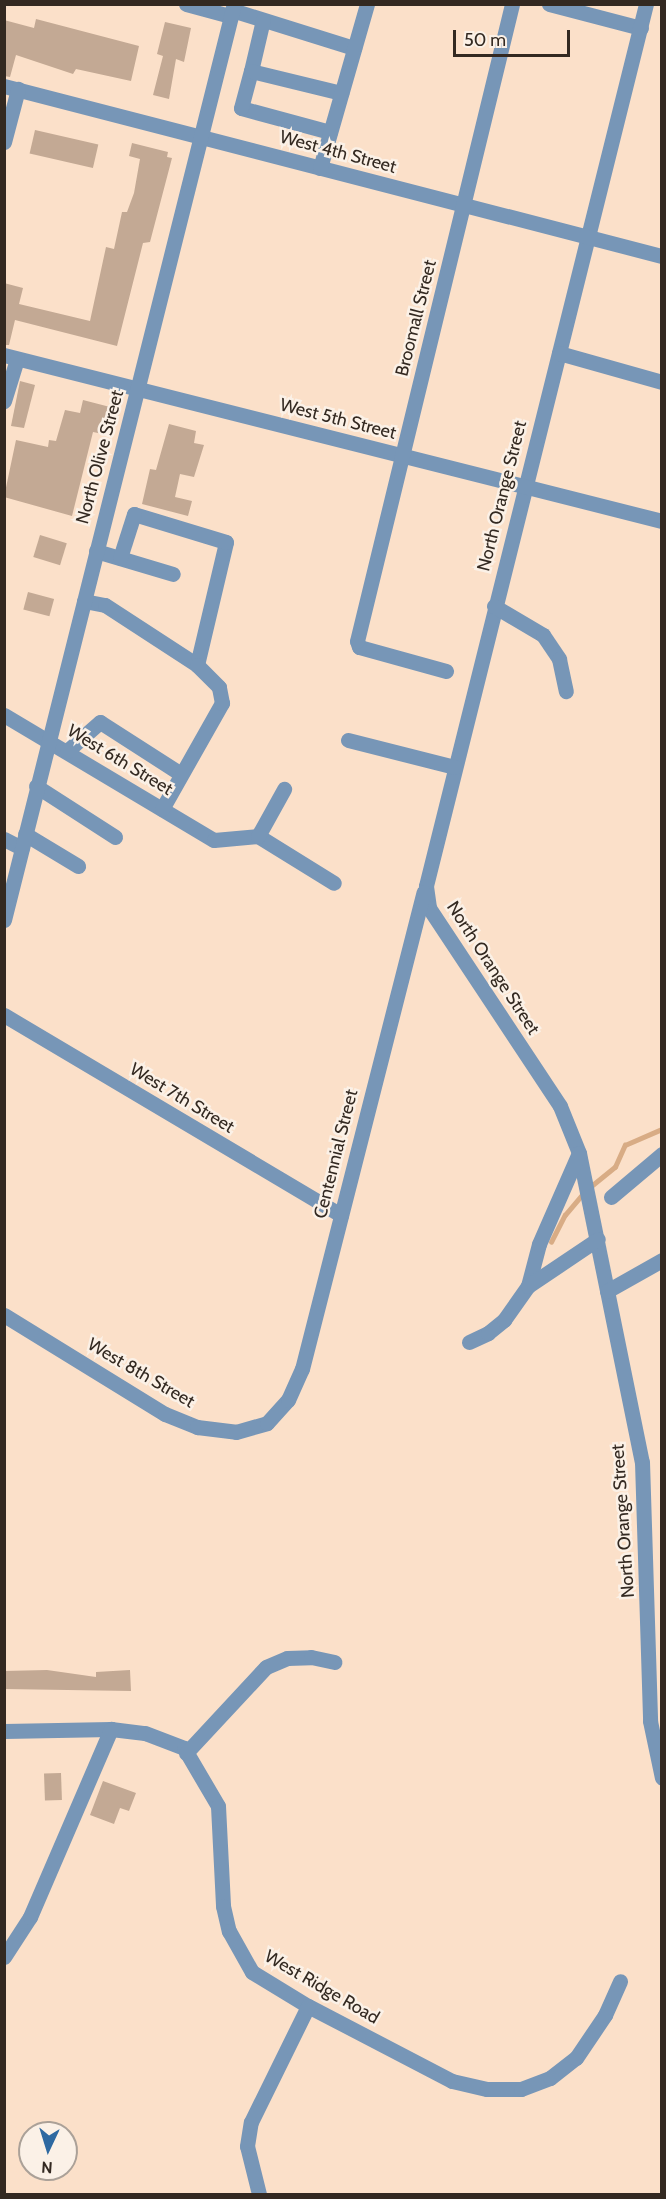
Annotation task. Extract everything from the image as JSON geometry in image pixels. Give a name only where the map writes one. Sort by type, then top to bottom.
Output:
[{"type":"street","points":[[186,4],[232,10],[354,48]]},
{"type":"street","points":[[320,168],[367,4]]},
{"type":"street","name":"Broomall Street","points":[[446,671],[358,647],[357,640],[512,4]]},
{"type":"street","points":[[549,4],[640,28]]},
{"type":"street","name":"North Orange Street","points":[[646,4],[426,886],[429,908],[560,1106],[579,1153],[642,1462],[650,1720],[662,1778]]},
{"type":"street","name":"North Olive Street","points":[[4,920],[232,10]]},
{"type":"street","points":[[263,20],[241,108],[330,132]]},
{"type":"street","points":[[251,71],[341,93]]},
{"type":"street","points":[[4,142],[11,88]]},
{"type":"street","name":"West 4th Street","points":[[11,88],[662,256]]},
{"type":"street","points":[[559,353],[662,382]]},
{"type":"street","points":[[4,401],[11,357]]},
{"type":"street","name":"West 5th Street","points":[[11,357],[662,521]]},
{"type":"street","points":[[120,558],[134,514],[226,542],[197,664]]},
{"type":"street","points":[[96,551],[173,574]]},
{"type":"street","points":[[84,601],[105,605],[197,664],[219,687],[222,703],[162,808]]},
{"type":"street","points":[[494,606],[543,634],[559,659],[566,691]]},
{"type":"street","name":"West 6th Street","points":[[4,715],[214,840],[258,836]]},
{"type":"street","points":[[67,751],[100,722],[182,774]]},
{"type":"street","points":[[348,740],[455,767]]},
{"type":"street","points":[[36,786],[115,837]]},
{"type":"street","points":[[284,789],[258,836],[334,883]]},
{"type":"street","points":[[4,839],[23,841],[78,866]]},
{"type":"street","name":"Centennial Street","points":[[267,1423],[288,1400],[302,1369],[426,886]]},
{"type":"street","name":"West 7th Street","points":[[4,1015],[340,1215]]},
{"type":"street","points":[[469,1342],[488,1334],[504,1320],[528,1286],[539,1244],[579,1153]]},
{"type":"street","points":[[611,1197],[662,1154]]},
{"type":"street","points":[[528,1286],[598,1239]]},
{"type":"street","points":[[608,1291],[662,1260]]},
{"type":"street","name":"West 8th Street","points":[[4,1315],[176,1418],[197,1427],[236,1432],[267,1423]]},
{"type":"street","points":[[4,1731],[111,1729],[155,1736],[186,1753],[266,1667],[287,1658],[311,1657],[334,1662]]},
{"type":"street","points":[[4,1957],[30,1917],[111,1729]]},
{"type":"street","name":"West Ridge Road","points":[[186,1753],[218,1806],[224,1906],[234,1942],[252,1972],[308,2006],[452,2081],[487,2089],[521,2089],[550,2078],[576,2058],[605,2015],[620,1982]]},
{"type":"street","points":[[259,2194],[247,2146],[251,2122],[308,2006]]},
{"type":"building","points":[[36,19],[139,46],[131,81],[76,69],[73,74],[16,55],[10,77],[4,76],[4,20],[34,28]]},
{"type":"building","points":[[165,22],[191,28],[184,62],[176,59],[169,99],[153,95],[163,56],[157,54]]},
{"type":"building","points":[[35,130],[98,145],[93,168],[30,153]]},
{"type":"building","points":[[132,143],[168,152],[167,157],[172,158],[150,242],[143,243],[117,346],[15,320],[9,345],[4,345],[4,283],[23,288],[19,304],[90,321],[106,247],[114,249],[122,212],[127,212],[134,193],[140,159],[129,156]]},
{"type":"building","points":[[20,381],[35,385],[24,428],[11,426]]},
{"type":"building","points":[[83,400],[110,407],[103,434],[93,432],[72,516],[4,497],[16,440],[48,447],[49,440],[56,441],[65,410],[80,413]]},
{"type":"building","points":[[169,424],[196,431],[194,443],[204,445],[194,477],[180,474],[175,497],[192,501],[188,516],[142,504],[150,469],[156,470]]},
{"type":"building","points":[[40,535],[67,543],[60,565],[33,557]]},
{"type":"building","points":[[28,592],[54,599],[49,616],[23,609]]},
{"type":"building","points":[[47,1670],[96,1677],[96,1672],[130,1670],[131,1691],[4,1689],[4,1671]]},
{"type":"building","points":[[61,1773],[62,1800],[45,1801],[44,1774]]},
{"type":"building","points":[[103,1781],[136,1793],[129,1811],[120,1808],[114,1824],[90,1815]]},
{"type":"waterway","points":[[590,1187],[615,1167],[625,1145],[662,1129]]},
{"type":"waterway","points":[[551,1242],[565,1215],[584,1192]]}]
